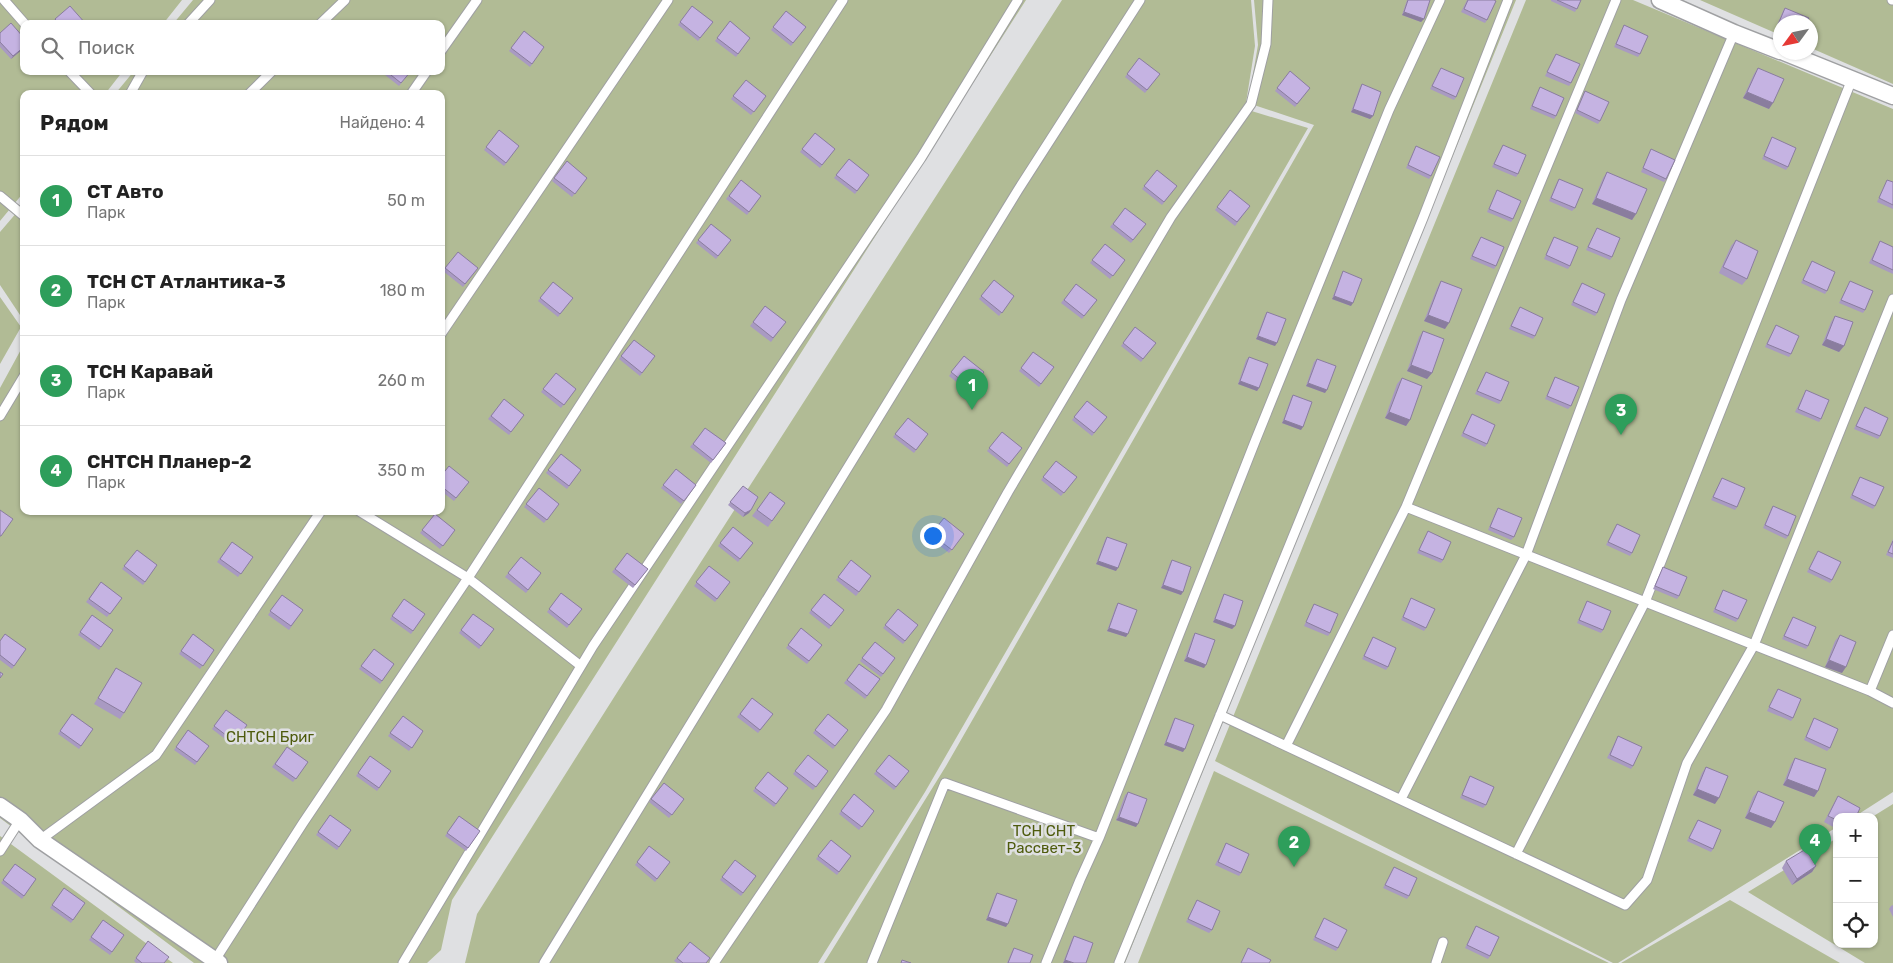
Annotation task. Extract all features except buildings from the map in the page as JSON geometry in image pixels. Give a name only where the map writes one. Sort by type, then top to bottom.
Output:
[{"type":"street","points":[[1660,0],[1773,48]]},
{"type":"street","points":[[1803,60],[1893,96]]},
{"type":"street","points":[[0,806],[20,820],[40,840],[217,962]]},
{"type":"lane","points":[[4,0],[22,20]]},
{"type":"lane","points":[[192,20],[210,0]]},
{"type":"lane","points":[[324,20],[345,0]]},
{"type":"lane","points":[[445,45],[477,0]]},
{"type":"lane","points":[[445,328],[668,0]]},
{"type":"lane","points":[[217,962],[303,823],[468,578],[843,0]]},
{"type":"lane","points":[[403,963],[581,666],[921,158],[1018,0]]},
{"type":"lane","points":[[544,963],[1012,198],[1140,0]]},
{"type":"lane","points":[[714,963],[886,710],[1008,492],[1171,216],[1251,104],[1266,44],[1268,0]]},
{"type":"lane","points":[[1046,963],[1080,880],[1100,838],[1249,458],[1385,119],[1440,0]]},
{"type":"lane","points":[[1119,963],[1423,218],[1508,0]]},
{"type":"lane","points":[[1286,746],[1406,507],[1616,0]]},
{"type":"lane","points":[[1401,800],[1526,555],[1621,300],[1734,33]]},
{"type":"lane","points":[[72,75],[87,90]]},
{"type":"lane","points":[[132,90],[141,75]]},
{"type":"lane","points":[[254,90],[268,75]]},
{"type":"lane","points":[[414,90],[424,75]]},
{"type":"lane","points":[[1516,854],[1645,602],[1852,79]]},
{"type":"lane","points":[[0,196],[20,213]]},
{"type":"lane","points":[[1220,715],[1625,905],[1647,880],[1687,763],[1754,645],[1893,299]]},
{"type":"lane","points":[[0,416],[3,403],[20,381]]},
{"type":"lane","points":[[1406,507],[1870,691],[1893,702]]},
{"type":"lane","points":[[40,840],[156,755],[318,515]]},
{"type":"lane","points":[[366,515],[468,578],[581,666]]},
{"type":"lane","points":[[1870,691],[1893,634]]},
{"type":"lane","points":[[872,963],[945,783],[1100,838]]},
{"type":"lane","points":[[0,851],[20,820]]},
{"type":"lane","points":[[1436,963],[1443,942]]},
{"type":"green space","points":[[0,0],[182,0],[166,20],[20,20],[20,75],[120,75],[108,90],[20,90],[20,197],[0,221]]},
{"type":"green space","name":"СНТСН Бриг","points":[[193,0],[1026,0],[452,900],[441,950],[427,963],[194,963],[0,818],[0,388],[20,351],[20,515],[445,515],[445,90],[118,90],[131,75],[445,75],[445,20],[176,20]]},
{"type":"green space","points":[[1062,0],[1251,0],[1255,46],[1245,109],[1308,128],[925,792],[818,963],[465,963],[477,914]]},
{"type":"green space","name":"ТСН СНТ Рассвет-3","points":[[1254,0],[1516,0],[1125,963],[824,963],[946,766],[1314,125],[1248,103],[1258,45]]},
{"type":"green space","points":[[1526,0],[1633,0],[1893,109],[1893,792],[1860,813],[1833,813],[1833,829],[1618,963],[1613,963],[1215,761]]},
{"type":"green space","points":[[1700,0],[1893,0],[1893,84],[1818,51],[1818,15],[1773,15],[1773,32]]},
{"type":"green space","points":[[20,209],[20,315],[0,285],[0,232]]},
{"type":"green space","points":[[0,297],[20,326],[20,329],[0,364]]},
{"type":"green space","points":[[1214,771],[1609,963],[1138,963]]},
{"type":"green space","points":[[1893,804],[1893,963],[1865,963],[1840,948],[1878,948],[1878,813]]},
{"type":"green space","points":[[0,836],[173,963],[0,963]]},
{"type":"green space","points":[[1833,840],[1833,944],[1748,892]]},
{"type":"green space","points":[[1730,900],[1840,963],[1621,963]]},
{"type":"place","name":"СТ Авто","points":[[972,410]]},
{"type":"place","name":"ТСН Каравай","points":[[1621,435]]},
{"type":"place","name":"СНТСН Планер-2","points":[[1815,865]]},
{"type":"place","name":"ТСН СТ Атлантика-3","points":[[1294,867]]}]
